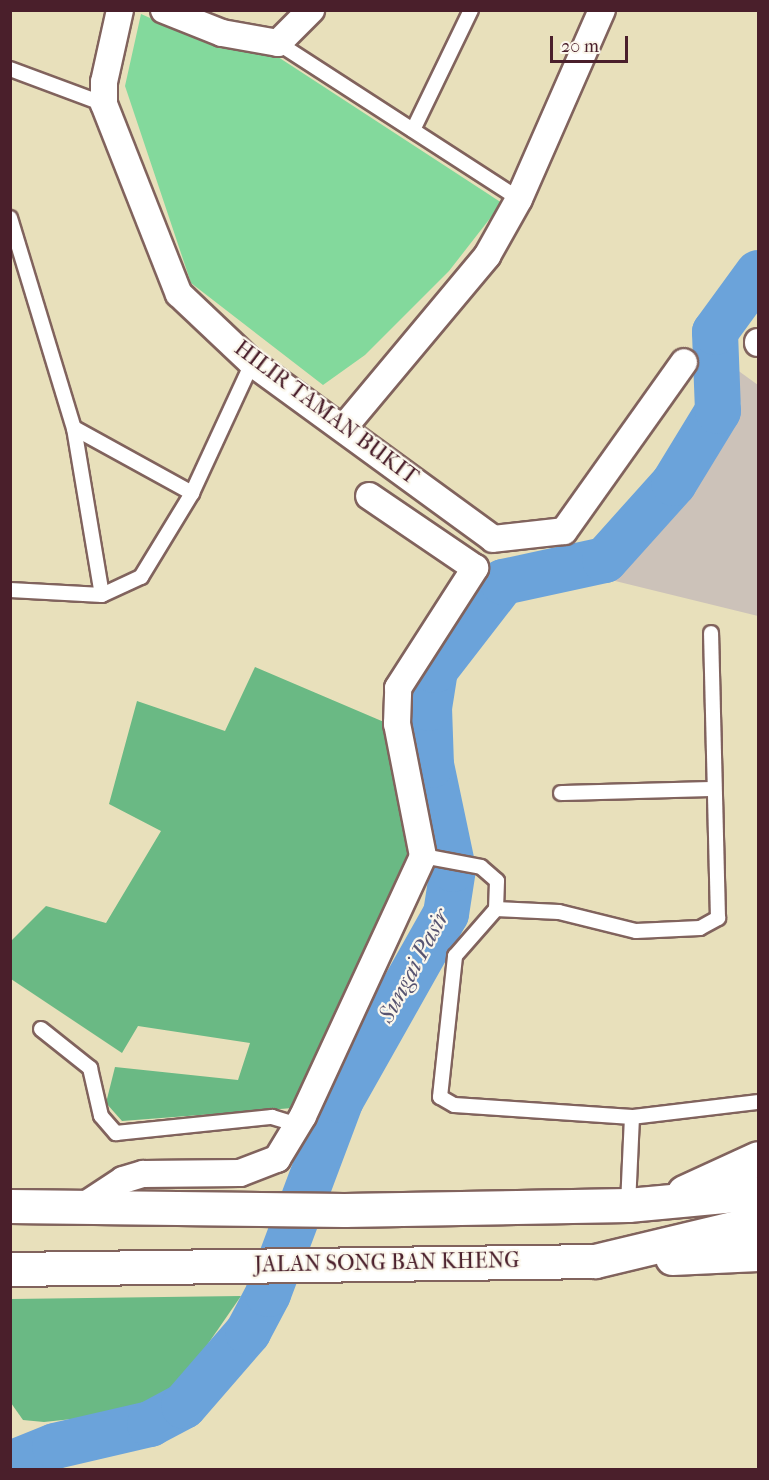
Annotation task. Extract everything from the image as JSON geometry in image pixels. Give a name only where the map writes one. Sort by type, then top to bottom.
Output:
[{"type":"main road","points":[[660,1203],[759,1158]]},
{"type":"main road","points":[[10,1206],[85,1205],[248,1210],[344,1210],[628,1205],[759,1193]]},
{"type":"main road","name":"JALAN SONG BAN KHENG","points":[[10,1269],[595,1262],[759,1222]]},
{"type":"main road","points":[[595,1262],[759,1254]]},
{"type":"street","name":"HILIR TAMAN BUKIT","points":[[120,10],[104,82],[104,104],[179,294],[252,363],[345,426],[493,539],[564,531],[684,362]]},
{"type":"street","points":[[177,13],[222,33],[278,43],[311,10]]},
{"type":"street","points":[[345,426],[487,256],[519,200],[602,10]]},
{"type":"street","points":[[85,1205],[123,1180],[143,1174],[240,1173],[277,1159],[297,1125],[427,857],[397,724],[398,688],[475,568],[369,496]]},
{"type":"lane","points":[[413,130],[471,10]]},
{"type":"lane","points":[[278,43],[519,200]]},
{"type":"lane","points":[[10,69],[104,104]]},
{"type":"lane","points":[[10,218],[13,237],[74,428],[102,595]]},
{"type":"lane","points":[[10,590],[102,595],[141,577],[192,494],[252,363]]},
{"type":"lane","points":[[74,428],[192,494]]},
{"type":"lane","points":[[496,909],[559,912],[636,931],[700,928],[718,918],[713,789],[711,633]]},
{"type":"lane","points":[[561,793],[713,789]]},
{"type":"lane","points":[[427,857],[481,867],[496,881],[496,909],[455,956],[440,1097],[454,1105],[632,1117],[759,1102]]},
{"type":"lane","points":[[41,1029],[90,1068],[101,1116],[116,1133],[272,1117],[297,1125]]},
{"type":"lane","points":[[628,1205],[632,1117]]},
{"type":"shaded area","points":[[729,364],[758,385],[758,616],[607,579],[690,485],[741,404]]},
{"type":"green space","points":[[141,14],[219,48],[275,55],[502,203],[449,271],[365,355],[323,385],[191,283],[125,86]]},
{"type":"green space","points":[[255,667],[384,722],[410,855],[293,1108],[122,1121],[106,1103],[115,1067],[238,1080],[250,1043],[138,1026],[122,1053],[11,979],[10,942],[46,906],[106,923],[161,831],[109,804],[137,701],[225,731]]},
{"type":"green space","points":[[241,1296],[192,1367],[160,1400],[110,1415],[44,1422],[23,1420],[11,1403],[11,1299]]},
{"type":"waterway","name":"Sungai Pasir","points":[[10,1464],[55,1446],[150,1424],[184,1406],[248,1332],[268,1294],[341,1100],[446,914],[453,869],[431,765],[429,708],[435,670],[503,582],[605,560],[674,483],[718,411],[715,332],[758,273]]}]
